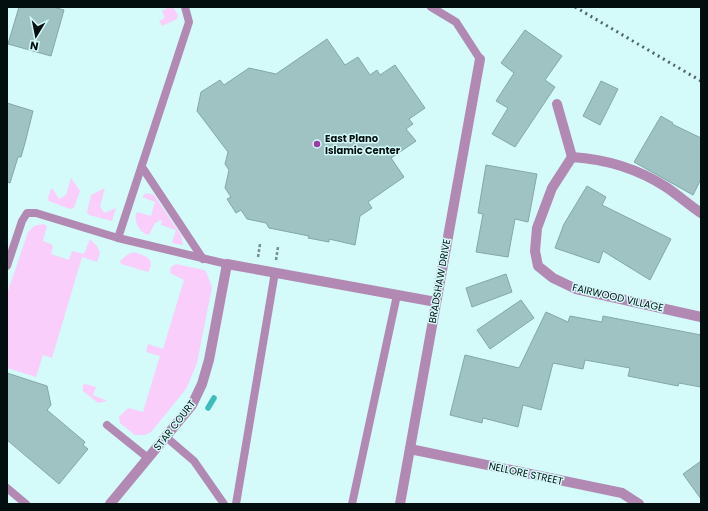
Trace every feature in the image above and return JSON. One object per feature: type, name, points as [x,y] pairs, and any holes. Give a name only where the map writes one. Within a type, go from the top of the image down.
[{"type":"street","name":"BRADSHAW DRIVE","points":[[400,504],[480,59]]},
{"type":"street","points":[[557,104],[572,157],[598,159],[626,168],[665,186],[701,213]]},
{"type":"street","name":"FAIRWOOD VILLAGE","points":[[572,157],[552,188],[536,228],[535,251],[538,266],[553,278],[576,289],[701,317]]},
{"type":"street","points":[[227,264],[275,268],[397,295],[436,302]]},
{"type":"street","name":"STAR COURT","points":[[110,504],[192,405],[202,384],[209,360],[227,264]]},
{"type":"street","name":"NELLORE STREET","points":[[410,448],[622,493],[639,504]]},
{"type":"lane","points":[[118,238],[189,22],[185,7]]},
{"type":"lane","points":[[431,7],[456,22],[480,59]]},
{"type":"lane","points":[[142,167],[203,259]]},
{"type":"lane","points":[[7,266],[22,221],[27,213],[36,213],[56,218],[118,238],[227,264]]},
{"type":"lane","points":[[236,504],[275,268]]},
{"type":"lane","points":[[352,504],[397,295]]},
{"type":"lane","points":[[108,425],[148,458]]},
{"type":"lane","points":[[166,437],[194,461],[224,504]]},
{"type":"lane","points":[[7,488],[26,504]]},
{"type":"path","points":[[257,260],[260,244]]},
{"type":"path","points":[[275,268],[278,247]]},
{"type":"shaded area","points":[[169,7],[173,7],[178,15],[177,19],[162,26],[159,21],[165,18],[162,11]]},
{"type":"shaded area","points":[[71,178],[80,191],[74,208],[70,209],[49,201],[48,198],[51,189],[53,189],[59,199],[66,195]]},
{"type":"shaded area","points":[[105,188],[100,206],[104,213],[116,208],[112,221],[89,215],[87,212],[91,195]]},
{"type":"shaded area","points":[[146,193],[154,195],[181,235],[183,245],[172,243],[176,230],[161,225],[162,221],[159,220],[155,223],[149,235],[140,230],[136,221],[137,212],[151,216],[155,202],[142,197]]},
{"type":"shaded area","points":[[43,224],[47,226],[43,241],[53,245],[51,254],[69,260],[72,251],[84,254],[90,239],[97,246],[100,253],[97,262],[82,257],[52,358],[43,355],[36,377],[7,368],[7,294],[28,232],[34,226]]},
{"type":"shaded area","points":[[134,252],[146,257],[150,261],[151,264],[148,272],[121,264],[120,261],[127,255]]},
{"type":"shaded area","points":[[176,264],[204,270],[212,287],[197,363],[186,389],[151,432],[145,435],[135,435],[120,423],[119,417],[128,408],[143,412],[160,356],[146,352],[148,344],[163,349],[184,280],[170,273],[171,267]]},
{"type":"shaded area","points":[[85,384],[96,387],[93,395],[107,401],[98,403],[83,391],[83,385]]},
{"type":"building","points":[[19,7],[53,7],[64,10],[51,56],[8,44]]},
{"type":"building","points":[[525,30],[562,56],[545,80],[555,87],[515,147],[492,134],[508,108],[496,101],[514,73],[501,63]]},
{"type":"building","name":"East Plano Islamic Center","points":[[327,39],[345,65],[358,57],[370,75],[377,70],[380,75],[395,65],[425,108],[409,119],[413,124],[406,129],[416,141],[391,158],[404,177],[368,202],[372,208],[360,216],[355,245],[329,239],[329,242],[308,238],[309,236],[269,228],[266,223],[247,219],[241,210],[236,213],[227,199],[231,197],[225,188],[229,170],[225,164],[228,152],[197,111],[201,92],[220,80],[224,85],[249,68],[276,74]]},
{"type":"building","points":[[601,81],[618,89],[600,125],[583,116]]},
{"type":"building","points":[[7,103],[33,111],[21,157],[18,157],[10,183],[7,182]]},
{"type":"building","points":[[661,116],[673,123],[672,124],[701,138],[701,179],[693,195],[634,162]]},
{"type":"building","points":[[486,165],[537,174],[528,222],[515,219],[508,257],[476,252],[483,214],[478,213]]},
{"type":"building","points":[[587,186],[606,197],[602,205],[671,239],[650,280],[603,251],[599,263],[555,248],[564,224]]},
{"type":"building","points":[[506,274],[512,292],[472,307],[466,288]]},
{"type":"building","points":[[521,300],[534,318],[490,349],[477,330]]},
{"type":"building","points":[[546,312],[568,322],[570,316],[602,322],[603,316],[701,335],[701,387],[679,383],[678,386],[628,376],[630,368],[585,360],[583,369],[553,363],[541,410],[523,405],[518,427],[483,418],[482,423],[450,415],[465,355],[519,368]]},
{"type":"building","points":[[7,373],[47,386],[51,405],[47,410],[85,442],[83,445],[88,449],[59,484],[7,440]]},
{"type":"building","points":[[701,461],[701,499],[683,474]]},
{"type":"waterway","points":[[208,408],[214,398]]},
{"type":"railway","points":[[575,7],[701,81]]},
{"type":"place","name":"East Plano Islamic Center","points":[[317,144]]}]
